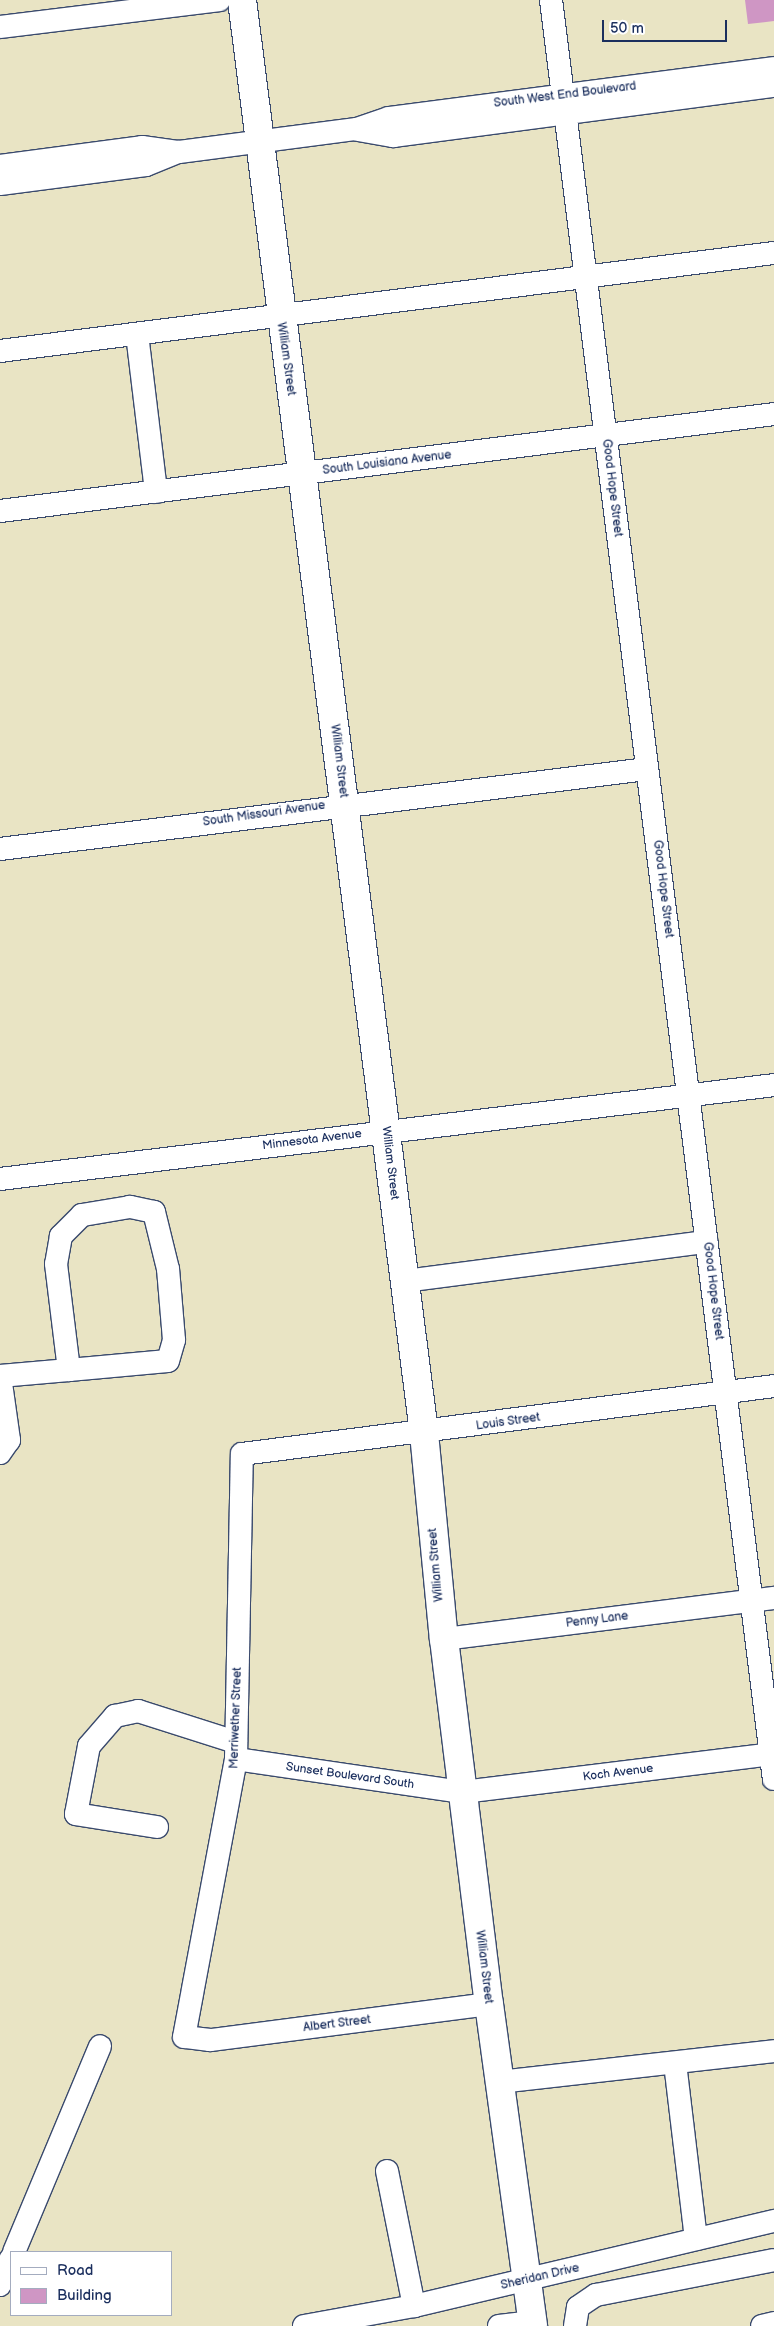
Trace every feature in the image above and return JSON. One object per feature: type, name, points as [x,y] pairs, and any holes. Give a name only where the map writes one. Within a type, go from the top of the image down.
[{"type":"main road","name":"William Street","points":[[242,0],[280,316],[302,473],[424,1433],[444,1639],[489,2004],[533,2324]]},
{"type":"street","points":[[0,28],[219,0]]},
{"type":"street","name":"Good Hope Street","points":[[550,0],[690,1095],[706,1242],[774,1779]]},
{"type":"street","name":"South West End Boulevard","points":[[564,106],[774,68]]},
{"type":"street","name":"South West End Boulevard","points":[[0,184],[146,165],[178,152],[357,129],[389,118],[564,106],[774,86]]},
{"type":"street","name":"South West End Boulevard","points":[[0,166],[142,147],[178,152]]},
{"type":"street","points":[[0,351],[774,253]]},
{"type":"street","points":[[138,334],[156,492]]},
{"type":"street","name":"South Louisiana Avenue","points":[[0,511],[302,473],[605,438],[774,414]]},
{"type":"street","name":"South Missouri Avenue","points":[[0,849],[344,804],[647,770]]},
{"type":"street","name":"Minnesota Avenue","points":[[0,1179],[774,1084]]},
{"type":"street","points":[[0,1453],[8,1440],[2,1408],[0,1376],[69,1370],[168,1361],[174,1340],[170,1296],[154,1212],[130,1207],[82,1215],[61,1236],[56,1264],[69,1370]]},
{"type":"street","points":[[405,1281],[706,1242]]},
{"type":"street","name":"Louis Street","points":[[242,1454],[424,1433],[774,1386]]},
{"type":"street","name":"Merriwether Street","points":[[184,2037],[236,1751],[242,1454]]},
{"type":"street","name":"Penny Lane","points":[[444,1639],[774,1598]]},
{"type":"street","name":"Sunset Boulevard South","points":[[157,1827],[76,1814],[89,1746],[115,1716],[138,1711],[236,1751],[463,1792]]},
{"type":"street","name":"Koch Avenue","points":[[463,1792],[772,1754]]},
{"type":"street","name":"Albert Street","points":[[184,2037],[210,2040],[489,2004]]},
{"type":"street","points":[[14,2251],[100,2046]]},
{"type":"street","points":[[499,2082],[774,2051]]},
{"type":"street","points":[[675,2063],[696,2240]]},
{"type":"street","points":[[387,2171],[414,2306]]},
{"type":"street","name":"Sheridan Drive","points":[[304,2326],[414,2306],[774,2221]]},
{"type":"street","points":[[0,2285],[10,2260]]},
{"type":"street","points":[[575,2326],[578,2307],[596,2295],[774,2260]]},
{"type":"street","points":[[499,2326],[533,2324]]},
{"type":"street","points":[[762,2326],[774,2324]]},
{"type":"building","points":[[745,0],[774,0],[774,21],[748,24]]}]
